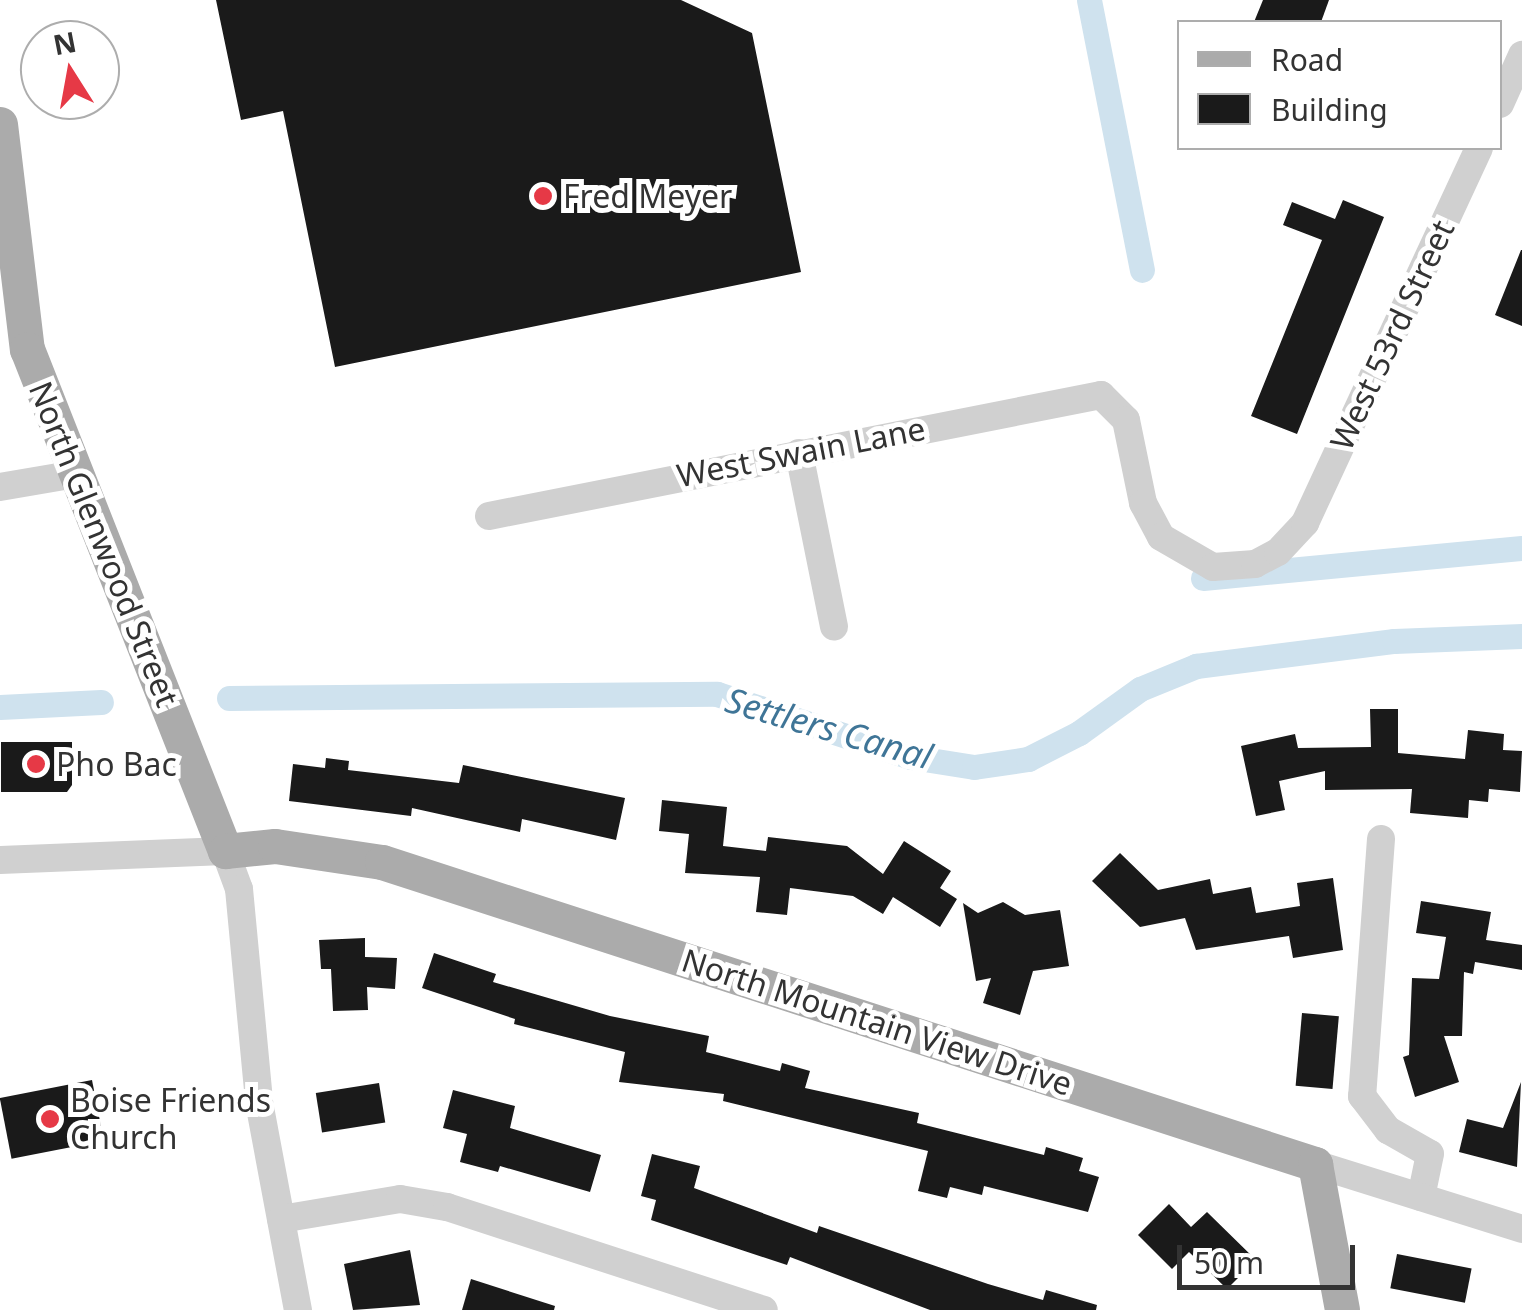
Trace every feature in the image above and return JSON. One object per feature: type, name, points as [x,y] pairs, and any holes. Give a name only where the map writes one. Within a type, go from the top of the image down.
[{"type":"main road","name":"North Glenwood Street","points":[[0,124],[18,312],[76,474],[226,851]]},
{"type":"main road","name":"North Mountain View Drive","points":[[226,851],[275,846],[382,862],[1314,1164]]},
{"type":"main road","points":[[1314,1164],[1342,1310]]},
{"type":"street","points":[[1502,100],[1522,55]]},
{"type":"street","name":"West 53rd Street","points":[[1113,400],[1126,420],[1149,519],[1175,551],[1213,567],[1255,564],[1278,552],[1305,522],[1478,150]]},
{"type":"street","name":"West Swain Lane","points":[[488,516],[1086,394],[1113,400]]},
{"type":"street","points":[[799,453],[834,626]]},
{"type":"street","points":[[0,487],[76,474]]},
{"type":"street","points":[[1381,838],[1362,1096],[1388,1130],[1430,1154],[1421,1197]]},
{"type":"street","points":[[0,860],[226,851]]},
{"type":"street","name":"North Glenwood Street","points":[[226,851],[239,889],[258,1102],[298,1310]]},
{"type":"street","name":"North Mountain View Drive","points":[[1314,1164],[1522,1229]]},
{"type":"street","points":[[280,1219],[400,1200],[446,1207],[764,1310]]},
{"type":"building","name":"Fred Meyer","points":[[216,0],[681,0],[752,33],[801,272],[335,367],[283,111],[241,120]]},
{"type":"building","points":[[1263,0],[1329,0],[1322,20],[1255,20]]},
{"type":"building","points":[[1343,200],[1384,217],[1297,434],[1251,416],[1322,240],[1283,225],[1292,202],[1335,219]]},
{"type":"building","points":[[1522,250],[1522,326],[1495,315]]},
{"type":"building","points":[[1370,709],[1398,709],[1398,753],[1465,759],[1468,730],[1504,734],[1503,750],[1522,751],[1520,792],[1489,789],[1488,802],[1469,800],[1468,818],[1410,813],[1412,789],[1325,790],[1325,771],[1279,781],[1285,810],[1256,816],[1241,746],[1295,734],[1298,748],[1371,747]]},
{"type":"building","name":"Pho Bac","points":[[1,742],[72,742],[72,785],[67,792],[1,792]]},
{"type":"building","points":[[326,758],[349,761],[348,770],[459,783],[463,765],[625,798],[616,840],[522,819],[520,832],[412,808],[411,816],[289,801],[293,764],[325,768]]},
{"type":"building","points":[[662,800],[727,807],[723,846],[766,851],[768,837],[847,846],[883,874],[904,841],[951,871],[940,888],[957,899],[940,927],[893,897],[883,914],[853,896],[790,888],[787,915],[756,912],[760,877],[685,873],[689,834],[659,831]]},
{"type":"building","points":[[1120,853],[1158,890],[1210,879],[1213,894],[1251,887],[1256,913],[1300,906],[1297,883],[1333,878],[1343,950],[1293,958],[1289,936],[1196,950],[1185,918],[1140,927],[1092,881]]},
{"type":"building","points":[[1421,901],[1491,912],[1486,940],[1522,945],[1522,970],[1475,962],[1473,974],[1464,972],[1462,1036],[1444,1036],[1459,1082],[1415,1097],[1403,1057],[1409,1055],[1412,978],[1439,979],[1446,937],[1416,933]]},
{"type":"building","points":[[1003,902],[1025,915],[1060,910],[1069,966],[1033,971],[1020,1015],[983,1003],[991,978],[976,981],[963,903],[978,913]]},
{"type":"building","points":[[365,938],[365,957],[397,958],[395,989],[367,987],[368,1010],[333,1011],[331,969],[321,969],[319,940]]},
{"type":"building","points":[[434,953],[496,974],[493,982],[610,1016],[709,1036],[706,1052],[780,1071],[782,1063],[810,1071],[805,1088],[919,1113],[917,1123],[1044,1155],[1046,1147],[1083,1158],[1079,1171],[1099,1177],[1088,1212],[984,1186],[982,1195],[950,1187],[947,1198],[918,1191],[928,1151],[723,1101],[724,1094],[619,1082],[625,1052],[514,1024],[515,1019],[422,988]]},
{"type":"building","points":[[1302,1013],[1339,1016],[1332,1089],[1296,1086]]},
{"type":"building","name":"Boise Friends Church","points":[[92,1080],[104,1141],[12,1159],[0,1098]]},
{"type":"building","points":[[1521,1082],[1517,1167],[1459,1152],[1467,1119],[1503,1128]]},
{"type":"building","points":[[379,1083],[385,1123],[322,1133],[316,1093]]},
{"type":"building","points":[[453,1090],[515,1106],[510,1128],[601,1155],[590,1192],[500,1166],[498,1172],[460,1162],[467,1134],[443,1128]]},
{"type":"building","points":[[652,1154],[700,1166],[694,1188],[817,1233],[819,1226],[988,1284],[1043,1300],[1046,1290],[1097,1305],[1096,1310],[930,1310],[790,1257],[787,1265],[651,1220],[656,1200],[641,1196]]},
{"type":"building","points":[[1169,1204],[1191,1227],[1207,1212],[1256,1260],[1227,1289],[1189,1252],[1172,1269],[1138,1235]]},
{"type":"building","points":[[410,1250],[420,1305],[353,1310],[344,1264]]},
{"type":"building","points":[[1397,1254],[1472,1269],[1465,1303],[1390,1288]]},
{"type":"building","points":[[471,1279],[555,1306],[554,1310],[462,1310]]},
{"type":"waterway","points":[[1089,0],[1142,270]]},
{"type":"waterway","points":[[1203,578],[1522,548]]},
{"type":"waterway","name":"Settlers Canal","points":[[229,698],[717,694],[911,757],[974,767],[1028,759],[1079,733],[1140,689],[1196,666],[1394,641],[1522,636]]},
{"type":"waterway","name":"Settlers Canal","points":[[0,707],[101,702]]},
{"type":"place","name":"Fred Meyer","points":[[543,196]]},
{"type":"place","name":"Pho Bac","points":[[36,764]]},
{"type":"place","name":"Boise Friends Church","points":[[50,1119]]}]
